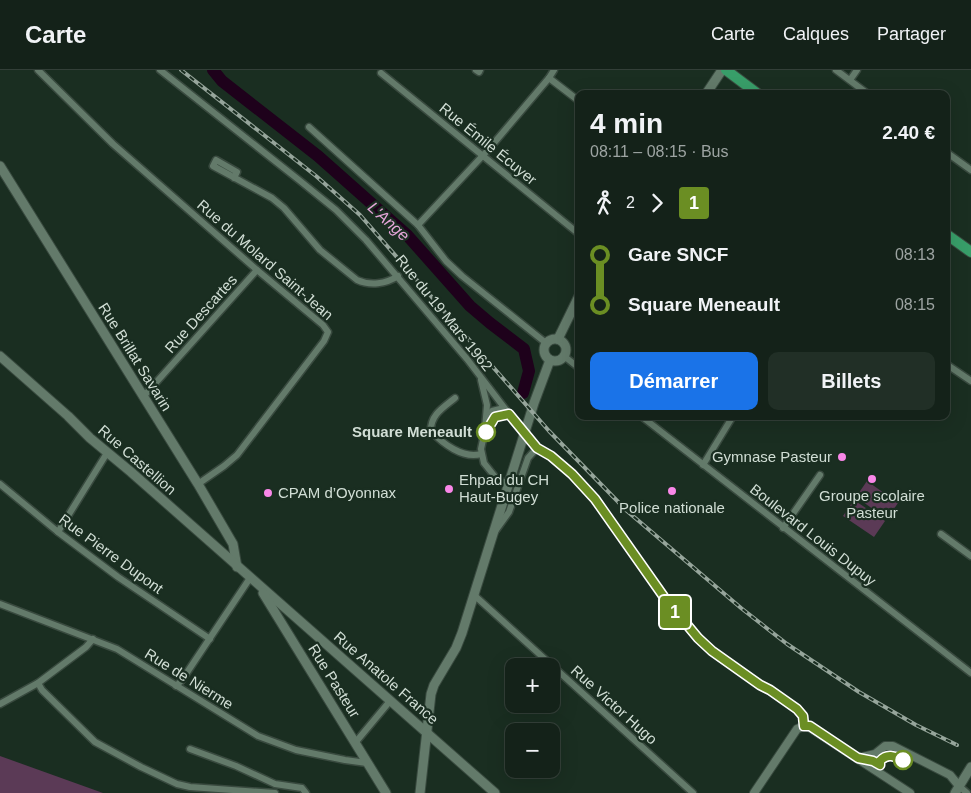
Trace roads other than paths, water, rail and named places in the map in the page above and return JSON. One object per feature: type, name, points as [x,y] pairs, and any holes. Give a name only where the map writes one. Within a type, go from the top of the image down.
[{"type":"main road","points":[[709,90],[724,70],[752,90]]},
{"type":"main road","name":"Rue Brillat Savarin","points":[[0,166],[198,484],[233,544],[237,567]]},
{"type":"main road","points":[[950,237],[971,252]]},
{"type":"main road","points":[[558,339],[575,304]]},
{"type":"main road","points":[[552,339],[558,339],[565,346],[564,356],[556,361],[550,360],[544,354],[544,346],[552,339]]},
{"type":"main road","name":"Rue Castellion","points":[[0,356],[90,438],[258,584]]},
{"type":"main road","points":[[420,793],[434,685],[456,648],[462,633],[534,403],[550,360]]},
{"type":"main road","name":"Rue Anatole France","points":[[258,584],[495,793]]},
{"type":"main road","name":"Rue Pasteur","points":[[258,584],[386,793]]},
{"type":"main road","points":[[957,789],[971,767]]},
{"type":"street","name":"Rue du Molard Saint-Jean","points":[[38,70],[117,147],[256,270],[326,328],[328,332],[327,337],[237,455],[198,484]]},
{"type":"street","name":"Rue du 19 Mars 1962","points":[[160,70],[336,210],[366,240],[480,375],[506,411],[537,448],[551,456],[589,492],[664,597],[698,638],[712,651],[797,709],[803,716],[804,726]]},
{"type":"street","points":[[476,70],[479,72],[480,70]]},
{"type":"street","points":[[418,225],[482,156],[554,70]]},
{"type":"street","points":[[836,70],[863,90]]},
{"type":"street","points":[[850,80],[857,70]]},
{"type":"street","name":"Rue Émile Écuyer","points":[[381,73],[575,231]]},
{"type":"street","points":[[549,78],[575,97]]},
{"type":"street","points":[[309,127],[418,225],[446,261],[462,276],[546,343]]},
{"type":"street","points":[[950,155],[971,170]]},
{"type":"street","points":[[234,178],[272,198],[284,208],[320,250],[357,280],[374,284],[398,276]]},
{"type":"street","name":"Rue Descartes","points":[[143,397],[256,270]]},
{"type":"street","points":[[564,356],[575,365]]},
{"type":"street","points":[[950,367],[971,381]]},
{"type":"street","points":[[480,375],[487,405],[481,454],[484,463],[496,478],[509,485]]},
{"type":"street","points":[[455,398],[434,416],[431,432],[443,442],[462,453],[473,456],[481,454]]},
{"type":"street","points":[[486,422],[492,411],[506,411]]},
{"type":"street","points":[[484,435],[495,417],[506,411]]},
{"type":"street","name":"Boulevard Louis Dupuy","points":[[646,420],[971,673]]},
{"type":"street","points":[[703,465],[731,420]]},
{"type":"street","points":[[495,530],[509,512],[528,458],[532,451],[537,448]]},
{"type":"street","points":[[58,532],[107,453]]},
{"type":"street","points":[[784,528],[820,475]]},
{"type":"street","name":"Rue Pierre Dupont","points":[[0,484],[58,532],[118,577],[210,639]]},
{"type":"street","points":[[940,534],[971,556]]},
{"type":"street","points":[[176,686],[182,680],[250,578]]},
{"type":"street","name":"Rue Victor Hugo","points":[[474,595],[692,793]]},
{"type":"street","name":"Rue de Nierme","points":[[0,604],[117,649],[258,736],[296,750],[354,762],[368,762]]},
{"type":"street","points":[[0,704],[38,683],[86,647],[93,639]]},
{"type":"street","points":[[38,683],[42,690],[95,742],[177,784],[190,787],[275,793]]},
{"type":"street","points":[[355,743],[390,701]]},
{"type":"street","points":[[755,793],[797,729],[804,726],[810,726],[910,793]]},
{"type":"street","points":[[858,758],[875,754],[885,746],[893,746],[950,776],[957,789],[967,793]]},
{"type":"street","points":[[190,749],[275,784],[302,788],[306,793]]},
{"type":"waterway","name":"L'Ange","points":[[213,70],[222,81],[318,156],[407,235],[470,306],[524,349],[529,371],[523,393]]},
{"type":"railway","points":[[181,70],[316,176],[360,215],[549,431],[627,511],[741,608],[787,644],[859,692],[916,725],[957,745]]},
{"type":"place","name":"Square Meneault","points":[[486,432]]},
{"type":"place","name":"Gymnase Pasteur","points":[[842,457]]},
{"type":"place","name":"Groupe scolaire Pasteur","points":[[872,479]]},
{"type":"place","name":"Ehpad du CH Haut-Bugey","points":[[449,489]]},
{"type":"place","name":"Police nationale","points":[[672,491]]},
{"type":"place","name":"CPAM d’Oyonnax","points":[[268,493]]}]
